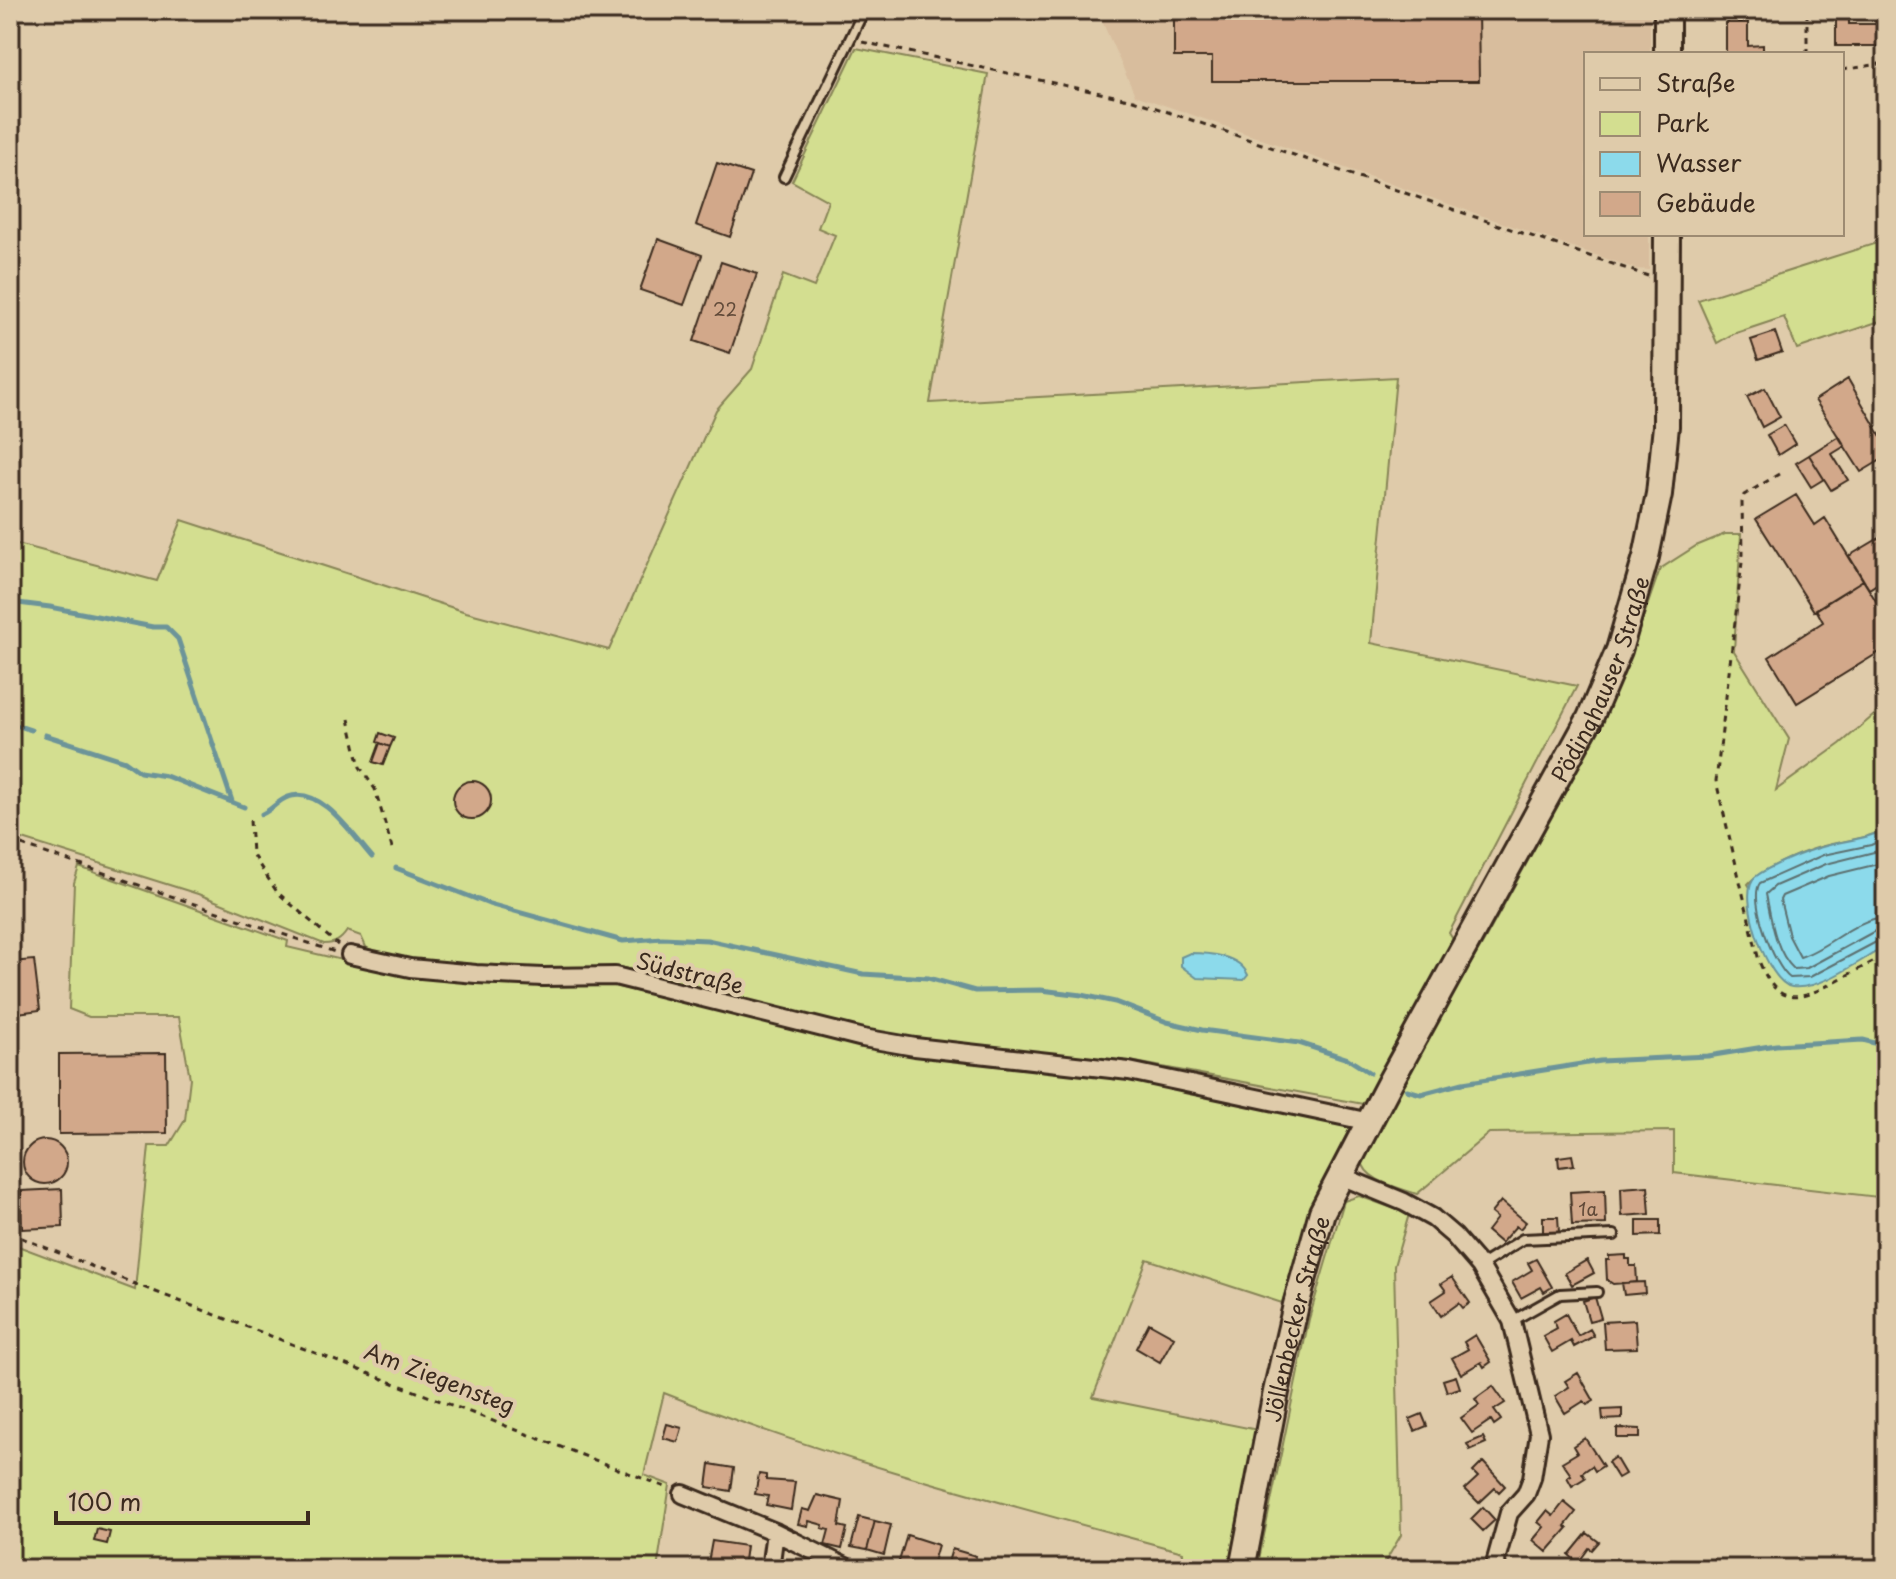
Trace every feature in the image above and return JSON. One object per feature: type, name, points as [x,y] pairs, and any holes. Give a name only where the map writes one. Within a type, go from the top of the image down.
[{"type":"main road","points":[[1667,10],[1667,52]]},
{"type":"main road","name":"Pödinghauser Straße","points":[[1390,1082],[1590,718],[1619,650],[1646,557],[1659,494],[1666,426],[1667,236]]},
{"type":"main road","name":"Jöllenbecker Straße","points":[[1242,1569],[1276,1392],[1322,1212],[1390,1082]]},
{"type":"street","name":"Südstraße","points":[[350,955],[410,968],[476,974],[615,976],[863,1038],[915,1047],[1129,1071],[1370,1122]]},
{"type":"street","points":[[1341,1176],[1404,1202],[1433,1218],[1454,1236],[1480,1266],[1512,1321],[1539,1434],[1532,1478],[1526,1494],[1509,1513],[1496,1560],[1497,1569]]},
{"type":"street","points":[[683,1494],[775,1532],[850,1569]]},
{"type":"street","points":[[770,1569],[775,1532]]},
{"type":"lane","points":[[784,177],[864,10]]},
{"type":"lane","points":[[1480,1266],[1523,1239],[1614,1235]]},
{"type":"lane","points":[[1512,1321],[1560,1294],[1597,1292]]},
{"type":"path","points":[[1807,10],[1807,52]]},
{"type":"path","points":[[851,40],[1133,100],[1667,282]]},
{"type":"path","points":[[1844,70],[1886,63]]},
{"type":"path","points":[[1779,474],[1744,495],[1742,502],[1743,554],[1717,789],[1759,961],[1772,987],[1782,994],[1807,997],[1886,955]]},
{"type":"path","points":[[349,719],[360,767],[375,789],[392,848]]},
{"type":"path","points":[[250,820],[252,854],[277,892],[350,955]]},
{"type":"path","points":[[10,841],[350,955]]},
{"type":"path","name":"Am Ziegensteg","points":[[10,1233],[683,1494]]},
{"type":"shaded area","points":[[1097,10],[1650,10],[1650,52],[1584,52],[1584,236],[1649,236],[1649,270],[1636,269],[1135,95]]},
{"type":"green space","points":[[856,48],[988,74],[930,403],[1396,377],[1371,643],[1577,686],[1449,933],[1454,941],[1371,1100],[1363,1104],[1130,1061],[914,1042],[618,971],[477,967],[414,960],[375,953],[366,947],[361,936],[347,931],[337,941],[324,944],[198,894],[10,835],[10,542],[157,581],[182,520],[466,612],[609,650],[716,410],[752,369],[783,275],[814,287],[835,235],[818,228],[828,201],[792,181]]},
{"type":"green space","points":[[1886,240],[1886,319],[1797,349],[1784,317],[1733,334],[1717,343],[1698,300]]},
{"type":"green space","points":[[1725,534],[1741,534],[1734,651],[1789,739],[1776,790],[1840,744],[1886,705],[1886,829],[1802,853],[1771,867],[1748,884],[1812,985],[1886,946],[1886,1198],[1674,1173],[1674,1131],[1489,1133],[1417,1194],[1375,1178],[1361,1159],[1399,1083],[1483,943],[1601,727],[1628,662],[1660,569],[1696,546]]},
{"type":"green space","points":[[79,867],[288,941],[287,947],[397,973],[469,983],[610,985],[862,1045],[944,1059],[1130,1074],[1344,1120],[1350,1128],[1312,1203],[1282,1303],[1147,1259],[1093,1397],[1258,1430],[1233,1569],[1182,1569],[1183,1552],[856,1460],[664,1393],[644,1475],[670,1485],[657,1569],[10,1569],[10,1243],[135,1290],[149,1146],[169,1146],[185,1120],[190,1078],[179,1017],[89,1017],[69,1009],[74,883]]},
{"type":"green space","points":[[1359,1196],[1409,1214],[1394,1266],[1401,1535],[1381,1569],[1257,1569],[1309,1319],[1344,1201]]},
{"type":"water","points":[[1886,829],[1886,946],[1815,984],[1792,987],[1782,982],[1764,955],[1752,918],[1750,886],[1755,877],[1806,852]]},
{"type":"water","points":[[1190,953],[1231,959],[1248,975],[1244,980],[1197,978],[1181,966],[1181,957]]},
{"type":"building","points":[[1174,10],[1478,10],[1479,81],[1212,81],[1212,57],[1174,57]]},
{"type":"building","points":[[1728,10],[1747,10],[1748,23],[1728,23]]},
{"type":"building","points":[[1836,11],[1849,11],[1849,24],[1886,24],[1886,46],[1836,46]]},
{"type":"building","points":[[1726,23],[1748,23],[1748,46],[1763,45],[1763,52],[1726,52]]},
{"type":"building","points":[[717,163],[751,174],[730,237],[696,225]]},
{"type":"building","points":[[658,239],[702,255],[684,305],[640,290]]},
{"type":"building","points":[[721,262],[757,274],[730,353],[694,341]]},
{"type":"building","points":[[1775,332],[1782,352],[1758,360],[1751,340]]},
{"type":"building","points":[[1848,379],[1886,445],[1886,457],[1861,472],[1815,400]]},
{"type":"building","points":[[1765,388],[1780,417],[1762,427],[1747,397]]},
{"type":"building","points":[[1784,425],[1795,444],[1778,455],[1767,435]]},
{"type":"building","points":[[1839,436],[1845,446],[1832,454],[1848,480],[1831,490],[1809,455]]},
{"type":"building","points":[[1809,455],[1824,479],[1811,487],[1796,463]]},
{"type":"building","points":[[1796,495],[1815,525],[1825,518],[1863,580],[1814,611],[1756,519]]},
{"type":"building","points":[[1886,534],[1886,578],[1869,589],[1849,556]]},
{"type":"building","points":[[1863,580],[1886,617],[1886,648],[1797,703],[1769,657],[1823,622],[1816,609]]},
{"type":"building","points":[[380,733],[394,738],[390,747],[377,742]]},
{"type":"building","points":[[380,743],[390,747],[383,765],[373,762]]},
{"type":"building","points":[[472,781],[486,786],[491,800],[486,814],[472,819],[458,814],[453,800],[458,786]]},
{"type":"building","points":[[34,960],[40,1010],[10,1014],[10,962]]},
{"type":"building","points":[[166,1053],[167,1133],[59,1134],[59,1054]]},
{"type":"building","points":[[45,1140],[60,1147],[67,1162],[60,1177],[45,1184],[30,1177],[23,1162],[30,1147]]},
{"type":"building","points":[[1572,1155],[1574,1165],[1559,1167],[1558,1157]]},
{"type":"building","points":[[1648,1186],[1650,1214],[1622,1216],[1621,1188]]},
{"type":"building","points":[[62,1189],[63,1227],[22,1229],[21,1191]]},
{"type":"building","points":[[1605,1190],[1606,1224],[1572,1225],[1570,1192]]},
{"type":"building","points":[[1501,1201],[1526,1222],[1520,1229],[1516,1226],[1501,1243],[1487,1231],[1497,1218],[1491,1213]]},
{"type":"building","points":[[1543,1217],[1558,1217],[1559,1232],[1543,1232]]},
{"type":"building","points":[[1637,1220],[1660,1220],[1660,1235],[1637,1236]]},
{"type":"building","points":[[1626,1255],[1630,1266],[1636,1266],[1637,1282],[1613,1284],[1607,1280],[1606,1260],[1609,1256]]},
{"type":"building","points":[[1536,1259],[1552,1287],[1544,1292],[1541,1287],[1521,1298],[1512,1282],[1532,1270],[1528,1263]]},
{"type":"building","points":[[1587,1260],[1594,1273],[1572,1285],[1565,1273]]},
{"type":"building","points":[[1452,1277],[1470,1303],[1463,1308],[1459,1303],[1441,1316],[1431,1301],[1446,1291],[1441,1284]]},
{"type":"building","points":[[1644,1282],[1645,1293],[1624,1295],[1622,1283]]},
{"type":"building","points":[[1595,1297],[1601,1318],[1589,1321],[1583,1301]]},
{"type":"building","points":[[1566,1314],[1578,1336],[1590,1329],[1594,1336],[1574,1347],[1571,1341],[1552,1352],[1543,1336],[1557,1328],[1554,1321]]},
{"type":"building","points":[[1635,1320],[1637,1348],[1605,1349],[1603,1322]]},
{"type":"building","points":[[1149,1323],[1174,1337],[1160,1362],[1136,1348]]},
{"type":"building","points":[[1475,1335],[1491,1362],[1484,1367],[1481,1362],[1461,1374],[1452,1358],[1468,1349],[1464,1342]]},
{"type":"building","points":[[1578,1373],[1594,1401],[1587,1405],[1584,1401],[1565,1413],[1555,1396],[1569,1387],[1565,1381]]},
{"type":"building","points":[[1456,1376],[1460,1388],[1447,1392],[1443,1380]]},
{"type":"building","points":[[1493,1386],[1505,1403],[1494,1410],[1501,1420],[1494,1425],[1491,1420],[1472,1433],[1461,1418],[1479,1405],[1475,1399]]},
{"type":"building","points":[[1622,1409],[1622,1419],[1603,1420],[1602,1410]]},
{"type":"building","points":[[1422,1414],[1427,1426],[1415,1431],[1410,1419]]},
{"type":"building","points":[[667,1424],[682,1428],[678,1442],[663,1438]]},
{"type":"building","points":[[1617,1428],[1640,1429],[1640,1438],[1617,1438]]},
{"type":"building","points":[[1483,1437],[1486,1443],[1470,1450],[1467,1444]]},
{"type":"building","points":[[1585,1438],[1603,1466],[1595,1471],[1592,1466],[1582,1473],[1585,1478],[1572,1486],[1567,1477],[1571,1475],[1562,1462],[1577,1453],[1573,1446]]},
{"type":"building","points":[[1615,1457],[1625,1474],[1618,1478],[1608,1462]]},
{"type":"building","points":[[1483,1462],[1505,1486],[1499,1492],[1495,1488],[1479,1503],[1465,1489],[1478,1477],[1473,1472]]},
{"type":"building","points":[[710,1464],[734,1468],[731,1491],[707,1487]]},
{"type":"building","points":[[759,1474],[766,1475],[766,1480],[795,1482],[791,1510],[766,1505],[768,1496],[755,1494]]},
{"type":"building","points":[[817,1495],[843,1501],[839,1526],[847,1528],[842,1549],[825,1545],[829,1530],[822,1528],[823,1525],[809,1521],[808,1526],[798,1524],[802,1509],[810,1511]]},
{"type":"building","points":[[1564,1502],[1576,1512],[1565,1526],[1568,1528],[1547,1552],[1533,1540],[1544,1527],[1538,1522],[1547,1511],[1553,1516]]},
{"type":"building","points":[[1483,1507],[1495,1520],[1483,1531],[1471,1519]]},
{"type":"building","points":[[859,1517],[875,1521],[867,1550],[851,1547]]},
{"type":"building","points":[[875,1521],[891,1525],[884,1555],[867,1550]]},
{"type":"building","points":[[97,1529],[110,1532],[107,1544],[94,1541]]},
{"type":"building","points":[[1587,1533],[1599,1542],[1592,1550],[1589,1548],[1578,1563],[1569,1555]]},
{"type":"building","points":[[907,1535],[938,1545],[931,1569],[897,1568]]},
{"type":"building","points":[[712,1541],[746,1546],[743,1568],[708,1563]]},
{"type":"building","points":[[952,1549],[976,1556],[973,1569],[946,1569]]},
{"type":"waterway","points":[[10,602],[166,627],[178,639],[232,801]]},
{"type":"waterway","points":[[10,723],[31,730]]},
{"type":"waterway","points":[[45,735],[125,761],[140,772],[166,776],[244,807]]},
{"type":"waterway","points":[[262,814],[288,797],[300,795],[312,798],[335,815],[372,857]]},
{"type":"waterway","points":[[396,868],[489,904],[623,941],[662,938],[707,940],[863,974],[928,978],[975,991],[1041,990],[1082,995],[1115,1002],[1167,1022],[1202,1030],[1299,1043],[1348,1059],[1370,1073]]},
{"type":"waterway","points":[[1407,1090],[1421,1094],[1463,1083],[1600,1061],[1708,1056],[1776,1045],[1863,1040],[1886,1046]]}]
